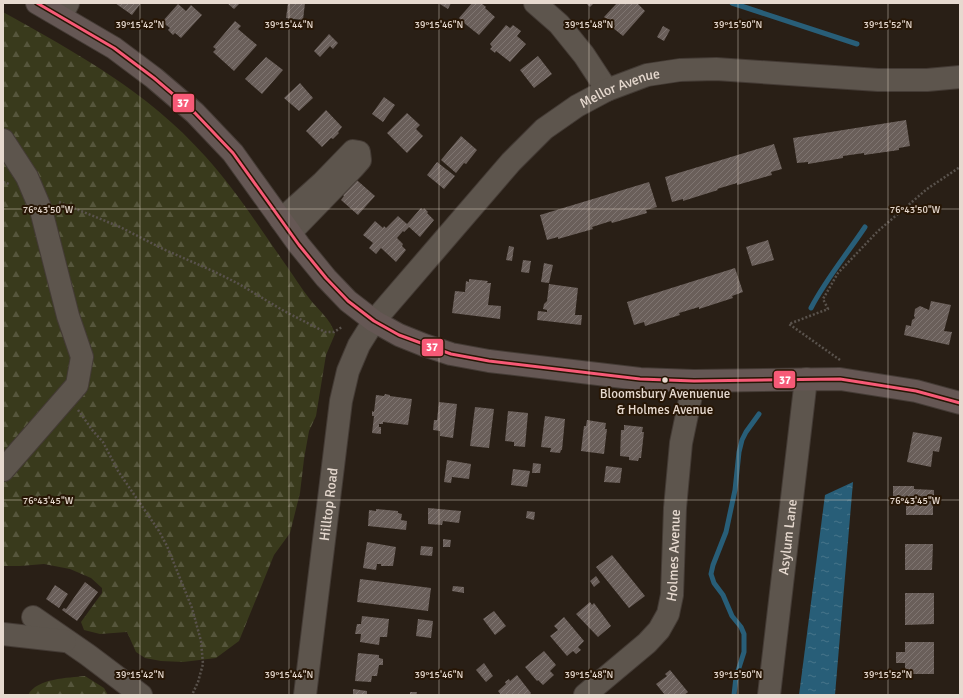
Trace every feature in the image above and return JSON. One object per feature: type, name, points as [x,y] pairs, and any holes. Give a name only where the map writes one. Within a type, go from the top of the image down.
[{"type":"main road","points":[[37,3],[64,9],[154,78],[195,113],[233,153],[326,278],[348,302],[399,335],[424,345],[459,355],[527,366],[640,379],[694,381],[840,379],[916,391],[960,404]]},
{"type":"street","points":[[535,3],[559,24],[584,55],[607,90]]},
{"type":"street","name":"Mellor Avenue","points":[[374,320],[511,162],[544,129],[577,106],[607,90],[647,75],[680,70],[716,69],[878,80],[927,80],[960,76]]},
{"type":"street","points":[[3,140],[27,177],[41,210],[68,316],[82,357],[77,385],[3,470]]},
{"type":"street","name":"Hilltop Road","points":[[305,695],[341,400],[348,371],[356,352],[374,320]]},
{"type":"street","name":"Asylum Lane","points":[[769,695],[806,379]]},
{"type":"street","name":"Holmes Avenue","points":[[586,695],[647,643],[659,630],[668,614],[672,595],[674,508],[681,443],[694,381]]},
{"type":"street","points":[[33,616],[141,695]]},
{"type":"street","points":[[3,634],[68,642]]},
{"type":"path","points":[[841,361],[789,324],[828,309],[823,299],[838,273],[883,227],[927,189],[960,167]]},
{"type":"path","points":[[3,182],[33,192],[120,227],[163,249],[214,271],[284,311],[325,332],[334,332],[342,327]]},
{"type":"path","points":[[68,395],[93,431],[103,442],[118,471],[167,546],[192,608],[201,641],[203,664],[198,682],[192,695]]},
{"type":"green space","points":[[3,12],[110,75],[160,112],[183,133],[205,156],[238,196],[303,290],[331,324],[335,334],[326,355],[316,416],[309,431],[300,493],[290,533],[274,555],[239,641],[216,658],[183,662],[161,661],[145,658],[136,652],[127,632],[100,634],[84,630],[81,622],[102,593],[102,588],[91,578],[70,569],[44,564],[3,566]]},
{"type":"green space","points":[[85,676],[104,688],[108,695],[28,695],[32,689],[46,682],[62,678]]},
{"type":"water","points":[[853,482],[835,695],[799,695],[825,495]]},
{"type":"building","points":[[115,3],[141,3],[132,15]]},
{"type":"building","points":[[227,3],[240,3],[234,9]]},
{"type":"building","points":[[288,3],[305,3],[303,20],[286,18]]},
{"type":"building","points":[[438,3],[451,3],[448,9]]},
{"type":"building","points":[[472,3],[481,3],[495,17],[479,35],[464,23],[463,25],[459,18]]},
{"type":"building","points":[[586,3],[594,3],[590,7]]},
{"type":"building","points":[[617,3],[637,3],[645,11],[623,36],[613,28],[615,26],[604,17]]},
{"type":"building","points":[[178,4],[186,11],[191,5],[202,15],[181,38],[175,33],[173,35],[168,30],[170,28],[162,22]]},
{"type":"building","points":[[235,21],[241,26],[238,29],[257,45],[234,71],[213,52],[216,49],[213,47]]},
{"type":"building","points":[[506,25],[510,28],[513,25],[521,31],[517,36],[526,44],[510,62],[496,51],[495,53],[490,49],[492,47],[490,44]]},
{"type":"building","points":[[663,26],[670,30],[664,41],[657,37]]},
{"type":"building","points":[[329,34],[338,43],[333,49],[330,46],[320,57],[314,51]]},
{"type":"building","points":[[538,56],[552,74],[534,88],[520,70]]},
{"type":"building","points":[[266,57],[283,70],[262,94],[245,79]]},
{"type":"building","points":[[300,83],[313,98],[299,111],[284,98]]},
{"type":"building","points":[[384,97],[395,105],[383,122],[372,114]]},
{"type":"building","points":[[326,110],[342,127],[333,139],[331,138],[322,147],[306,131]]},
{"type":"building","points":[[407,113],[420,125],[416,129],[423,136],[407,153],[387,133]]},
{"type":"building","points":[[906,120],[910,146],[899,148],[899,150],[864,155],[864,153],[843,156],[843,158],[808,164],[808,162],[797,163],[793,138]]},
{"type":"building","points":[[461,136],[477,150],[466,164],[464,163],[456,173],[441,160]]},
{"type":"building","points":[[774,144],[782,169],[771,172],[772,175],[737,185],[737,183],[683,201],[683,199],[672,202],[665,177]]},
{"type":"building","points":[[437,162],[455,176],[444,189],[427,175]]},
{"type":"building","points":[[351,175],[375,196],[358,215],[341,200],[344,196],[338,191]]},
{"type":"building","points":[[649,182],[657,207],[646,210],[647,213],[612,223],[611,221],[592,227],[593,229],[558,239],[558,237],[547,240],[540,215]]},
{"type":"building","points":[[421,208],[423,210],[424,208],[434,220],[420,237],[409,227],[404,232],[403,231],[397,238],[406,250],[396,262],[381,248],[376,254],[369,248],[373,243],[363,235],[375,221],[383,228],[384,226],[386,228],[398,216],[407,224]]},
{"type":"building","points":[[768,240],[774,260],[752,266],[746,247]]},
{"type":"building","points":[[509,246],[514,247],[512,261],[506,260]]},
{"type":"building","points":[[523,260],[531,261],[529,273],[521,272]]},
{"type":"building","points":[[544,263],[553,265],[549,283],[541,282]]},
{"type":"building","points":[[735,268],[743,292],[732,296],[733,298],[699,309],[699,307],[679,313],[680,315],[645,326],[644,322],[634,325],[627,302]]},
{"type":"building","points":[[469,279],[488,281],[487,283],[491,283],[488,305],[501,306],[500,319],[452,313],[455,291],[465,292],[466,281],[469,282]]},
{"type":"building","points":[[549,284],[578,288],[575,315],[582,315],[581,325],[537,320],[538,311],[547,312],[547,310],[543,309],[544,304],[547,301]]},
{"type":"building","points":[[931,301],[951,305],[944,331],[952,332],[949,345],[904,335],[906,325],[911,326],[912,320],[915,318],[915,309],[920,306],[929,310]]},
{"type":"building","points":[[385,394],[412,399],[408,425],[383,422],[383,424],[379,424],[379,427],[381,427],[381,434],[372,433],[374,416],[372,416],[372,411],[374,412],[376,395],[384,396]]},
{"type":"building","points":[[439,402],[457,404],[453,438],[440,436],[440,431],[433,430],[434,420],[437,420]]},
{"type":"building","points":[[475,407],[494,409],[489,448],[470,446]]},
{"type":"building","points":[[508,411],[528,413],[525,447],[514,446],[514,442],[505,441]]},
{"type":"building","points":[[545,416],[565,419],[562,450],[560,453],[550,452],[551,448],[541,447]]},
{"type":"building","points":[[587,420],[606,423],[605,429],[607,429],[604,454],[581,451],[584,426],[586,426]]},
{"type":"building","points":[[624,425],[643,427],[642,432],[644,432],[641,458],[639,458],[638,461],[629,460],[629,457],[620,456],[621,430],[624,430]]},
{"type":"building","points":[[913,432],[942,437],[939,452],[933,451],[931,467],[907,462]]},
{"type":"building","points":[[447,460],[471,464],[469,479],[452,477],[451,483],[444,482]]},
{"type":"building","points":[[533,463],[541,464],[540,473],[532,473]]},
{"type":"building","points":[[606,466],[622,468],[620,483],[604,482]]},
{"type":"building","points":[[513,469],[530,471],[527,487],[511,485]]},
{"type":"building","points":[[893,486],[914,486],[914,489],[934,490],[933,515],[906,515],[906,501],[893,501]]},
{"type":"building","points":[[428,508],[461,511],[459,523],[443,521],[442,525],[428,524]]},
{"type":"building","points":[[376,509],[398,511],[398,513],[402,514],[401,520],[407,521],[406,530],[368,526],[369,510],[376,511]]},
{"type":"building","points":[[527,511],[535,512],[534,520],[526,518]]},
{"type":"building","points":[[443,539],[451,540],[450,547],[443,547]]},
{"type":"building","points":[[367,542],[396,547],[393,566],[381,566],[381,564],[377,564],[376,570],[363,568]]},
{"type":"building","points":[[905,544],[933,544],[932,570],[905,570]]},
{"type":"building","points":[[421,546],[433,547],[432,556],[420,555]]},
{"type":"building","points":[[612,555],[645,596],[629,608],[596,567]]},
{"type":"building","points":[[596,576],[600,582],[594,587],[590,581]]},
{"type":"building","points":[[360,579],[431,588],[428,611],[357,602]]},
{"type":"building","points":[[85,582],[98,592],[77,621],[62,610],[64,608],[66,609]]},
{"type":"building","points":[[55,585],[68,594],[59,608],[46,599]]},
{"type":"building","points":[[453,586],[464,587],[464,593],[452,591]]},
{"type":"building","points":[[905,593],[934,593],[934,624],[905,625]]},
{"type":"building","points":[[590,602],[592,605],[594,603],[611,626],[598,637],[576,614]]},
{"type":"building","points":[[494,611],[506,626],[495,635],[483,619]]},
{"type":"building","points":[[362,616],[389,619],[387,637],[380,637],[379,645],[360,642],[361,634],[355,634],[357,624],[361,624]]},
{"type":"building","points":[[564,617],[584,641],[578,647],[581,650],[576,654],[573,651],[567,656],[550,636],[558,630],[554,626]]},
{"type":"building","points":[[418,619],[433,621],[431,638],[416,636]]},
{"type":"building","points":[[905,642],[934,642],[934,674],[905,674],[905,663],[896,663],[896,652],[905,652]]},
{"type":"building","points":[[544,651],[556,665],[550,671],[554,675],[543,685],[538,680],[537,681],[525,667]]},
{"type":"building","points":[[358,653],[379,655],[379,658],[383,659],[383,665],[379,665],[377,676],[372,676],[371,682],[355,681]]},
{"type":"building","points":[[484,663],[493,676],[486,682],[476,670]]},
{"type":"building","points":[[670,670],[688,692],[684,695],[665,695],[656,684],[667,676],[665,674]]},
{"type":"building","points":[[517,675],[531,693],[529,695],[501,695],[498,691],[506,684],[505,682],[509,679],[510,681]]},
{"type":"building","points":[[353,689],[367,691],[367,695],[353,695]]},
{"type":"building","points":[[410,692],[417,692],[416,695],[410,695]]},
{"type":"waterway","points":[[732,3],[857,44]]},
{"type":"waterway","points":[[811,308],[830,277],[865,227]]},
{"type":"waterway","points":[[734,695],[736,677],[744,652],[744,634],[741,627],[732,616],[723,595],[714,583],[711,574],[726,532],[735,490],[739,452],[742,440],[759,414]]},
{"type":"transit line","name":"37","points":[[37,3],[114,48],[154,78],[195,113],[233,153],[299,245],[326,278],[348,301],[374,321],[399,335],[451,354],[489,361],[640,379],[694,381],[840,379],[916,391],[960,403]]},
{"type":"place","name":"Bloomsbury Avenuenue & Holmes Avenue","points":[[665,380]]}]
